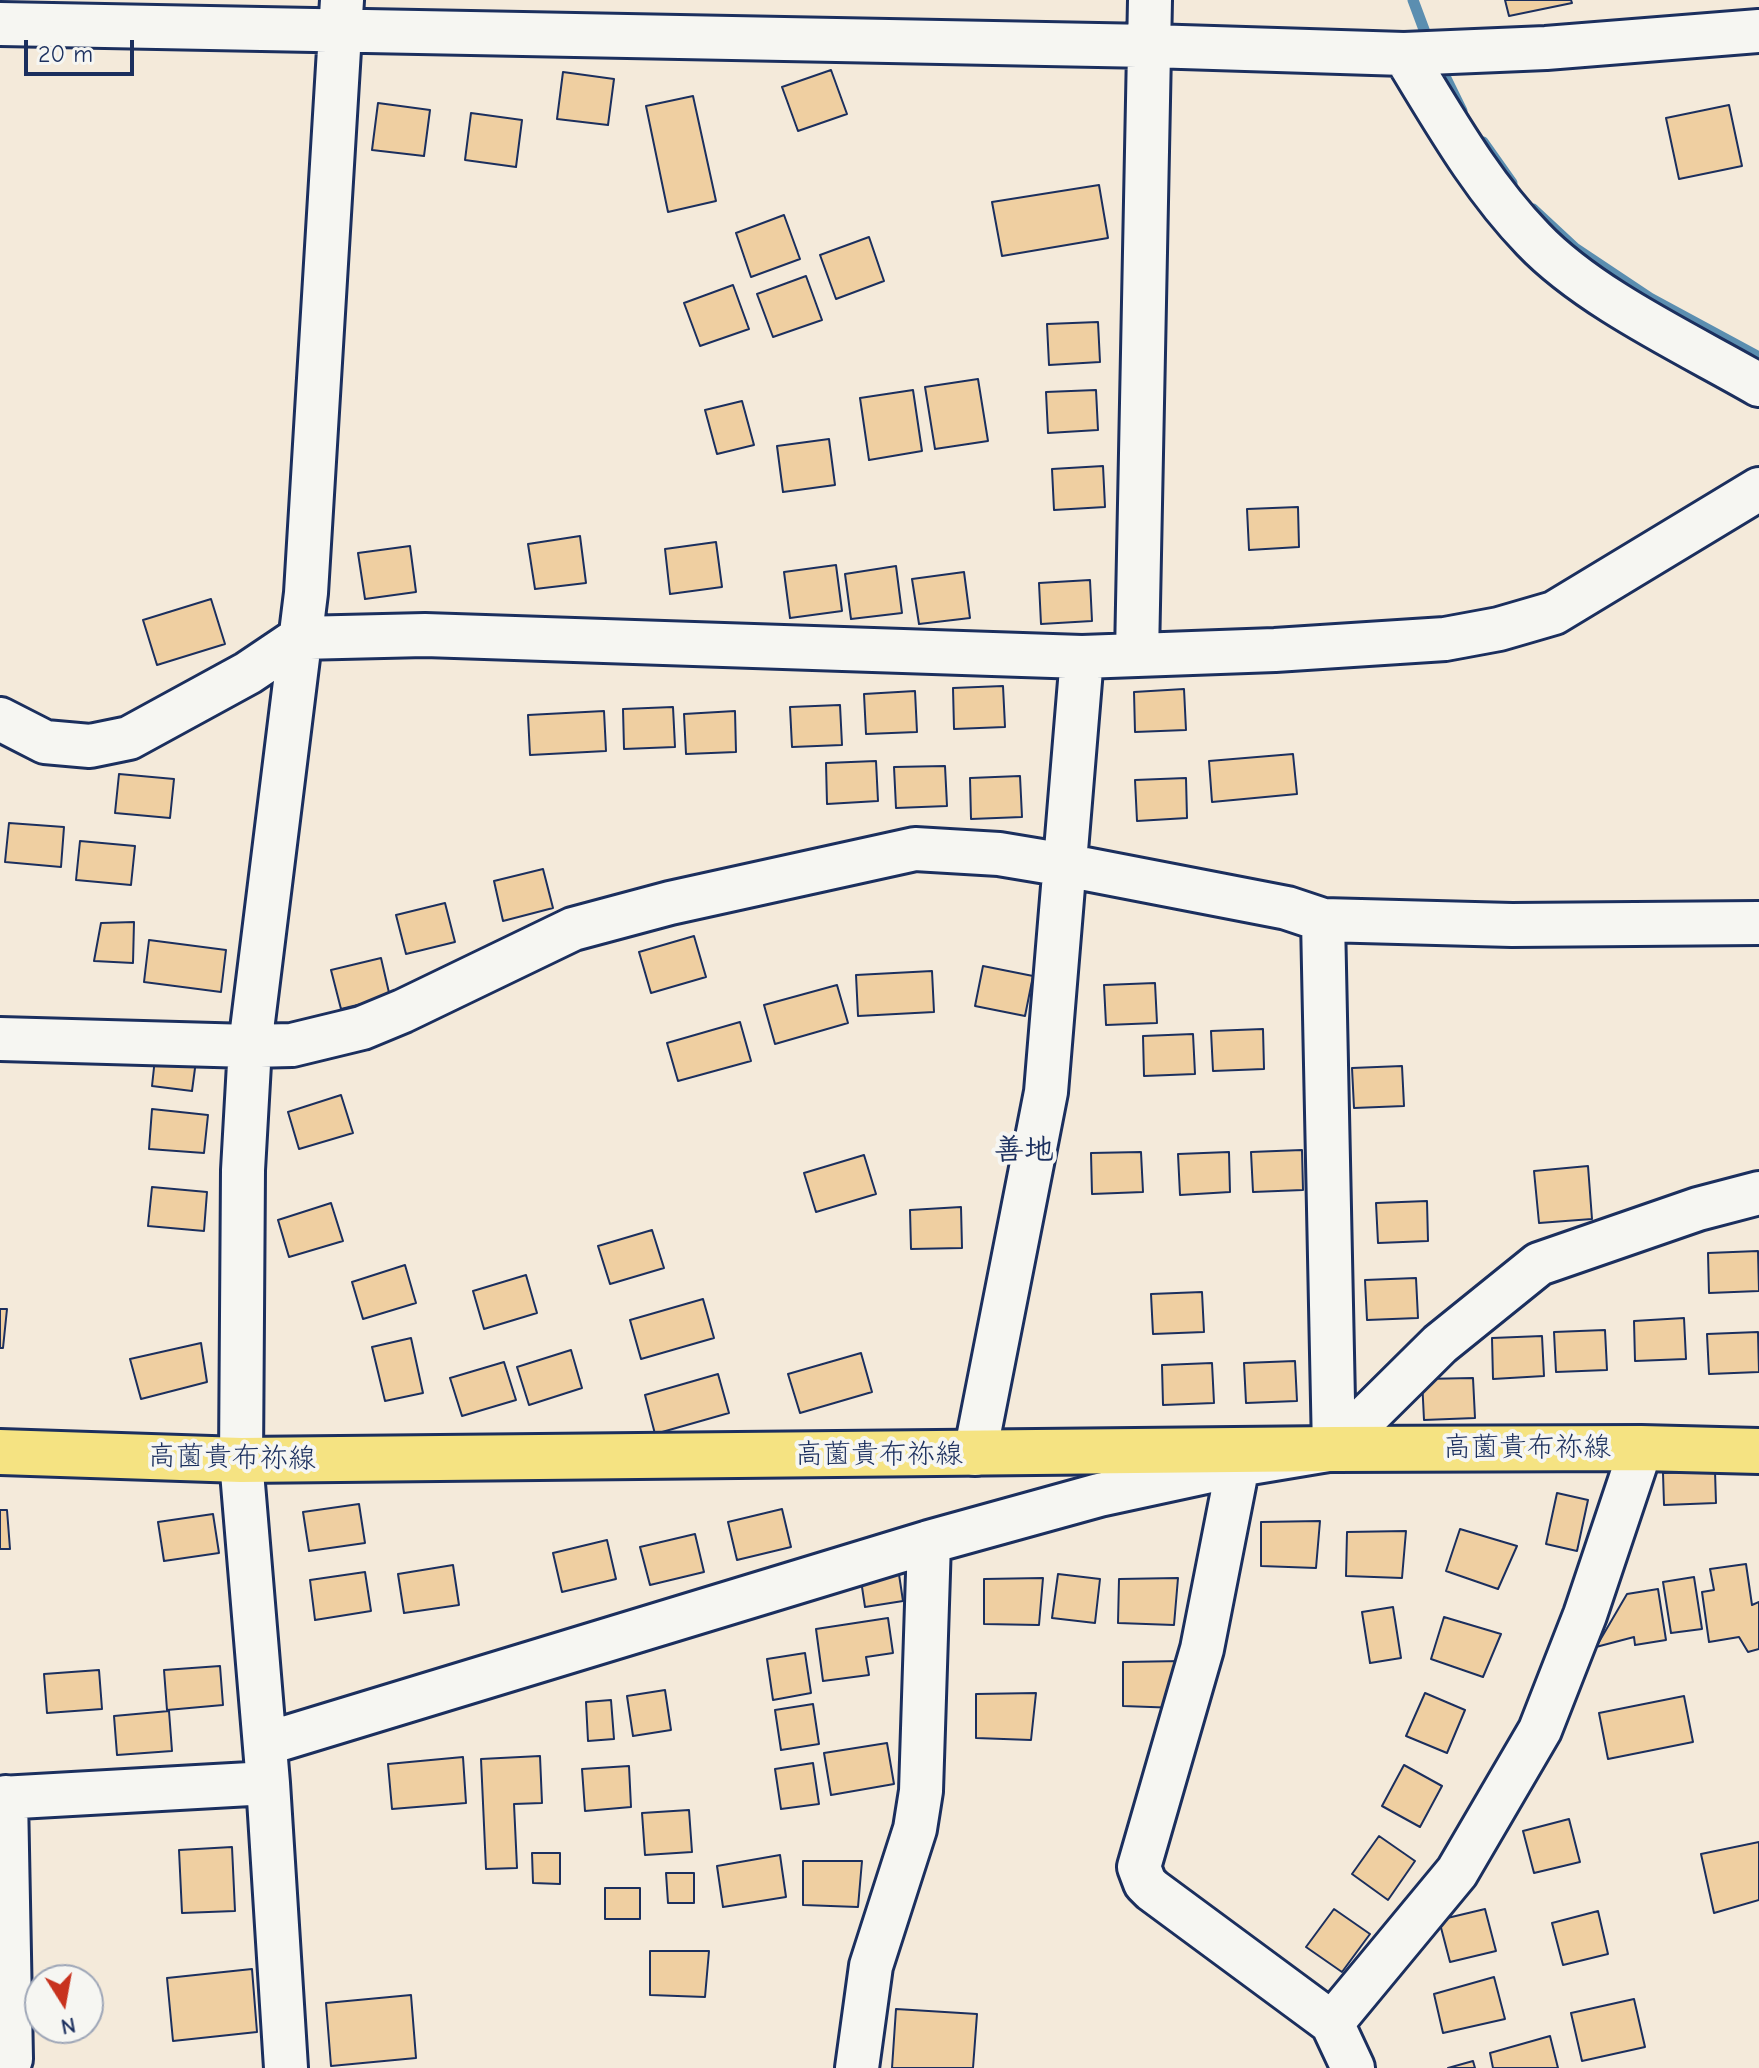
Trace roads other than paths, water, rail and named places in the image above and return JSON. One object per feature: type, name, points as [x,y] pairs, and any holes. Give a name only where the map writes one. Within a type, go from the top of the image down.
[{"type":"main road","name":"高薗貴布祢線","points":[[0,1452],[241,1460],[1334,1449],[1641,1448],[1759,1451]]},
{"type":"street","points":[[1137,655],[1150,0]]},
{"type":"street","points":[[286,2068],[267,1764],[241,1460],[243,1170],[250,1046],[306,593],[341,15]]},
{"type":"street","points":[[0,24],[341,15],[1150,46],[1422,53],[1546,48],[1759,31]]},
{"type":"street","points":[[1422,53],[1474,169],[1535,241],[1594,290],[1759,385]]},
{"type":"street","points":[[0,719],[45,742],[90,746],[129,738],[248,673],[300,638],[425,635],[1082,657],[1275,650],[1445,639],[1499,629],[1554,613],[1759,489]]},
{"type":"street","points":[[975,1454],[1046,1092],[1082,657]]},
{"type":"street","points":[[0,1039],[292,1045],[362,1028],[573,929],[670,903],[915,849],[999,854],[1065,865],[1287,908],[1323,920],[1512,925],[1759,923]]},
{"type":"street","points":[[1323,920],[1334,1449]]},
{"type":"street","points":[[0,2059],[11,2059],[3,1798],[267,1764],[929,1542],[1099,1495],[1238,1465],[1334,1449],[1440,1344],[1539,1264],[1698,1209],[1759,1193]]},
{"type":"street","points":[[1332,2023],[1457,1872],[1540,1730],[1585,1615],[1641,1448]]},
{"type":"street","points":[[1238,1465],[1202,1649],[1139,1867],[1145,1883],[1152,1890],[1332,2023],[1353,2068]]},
{"type":"street","points":[[857,2068],[871,1966],[915,1829],[921,1791],[929,1542]]},
{"type":"waterway","points":[[1413,0],[1429,43]]},
{"type":"waterway","points":[[1438,62],[1462,111]]},
{"type":"waterway","points":[[1483,142],[1512,183]]},
{"type":"waterway","points":[[1533,209],[1575,248],[1650,298],[1759,357]]},
{"type":"district","name":"善地","points":[[1024,1151]]}]
